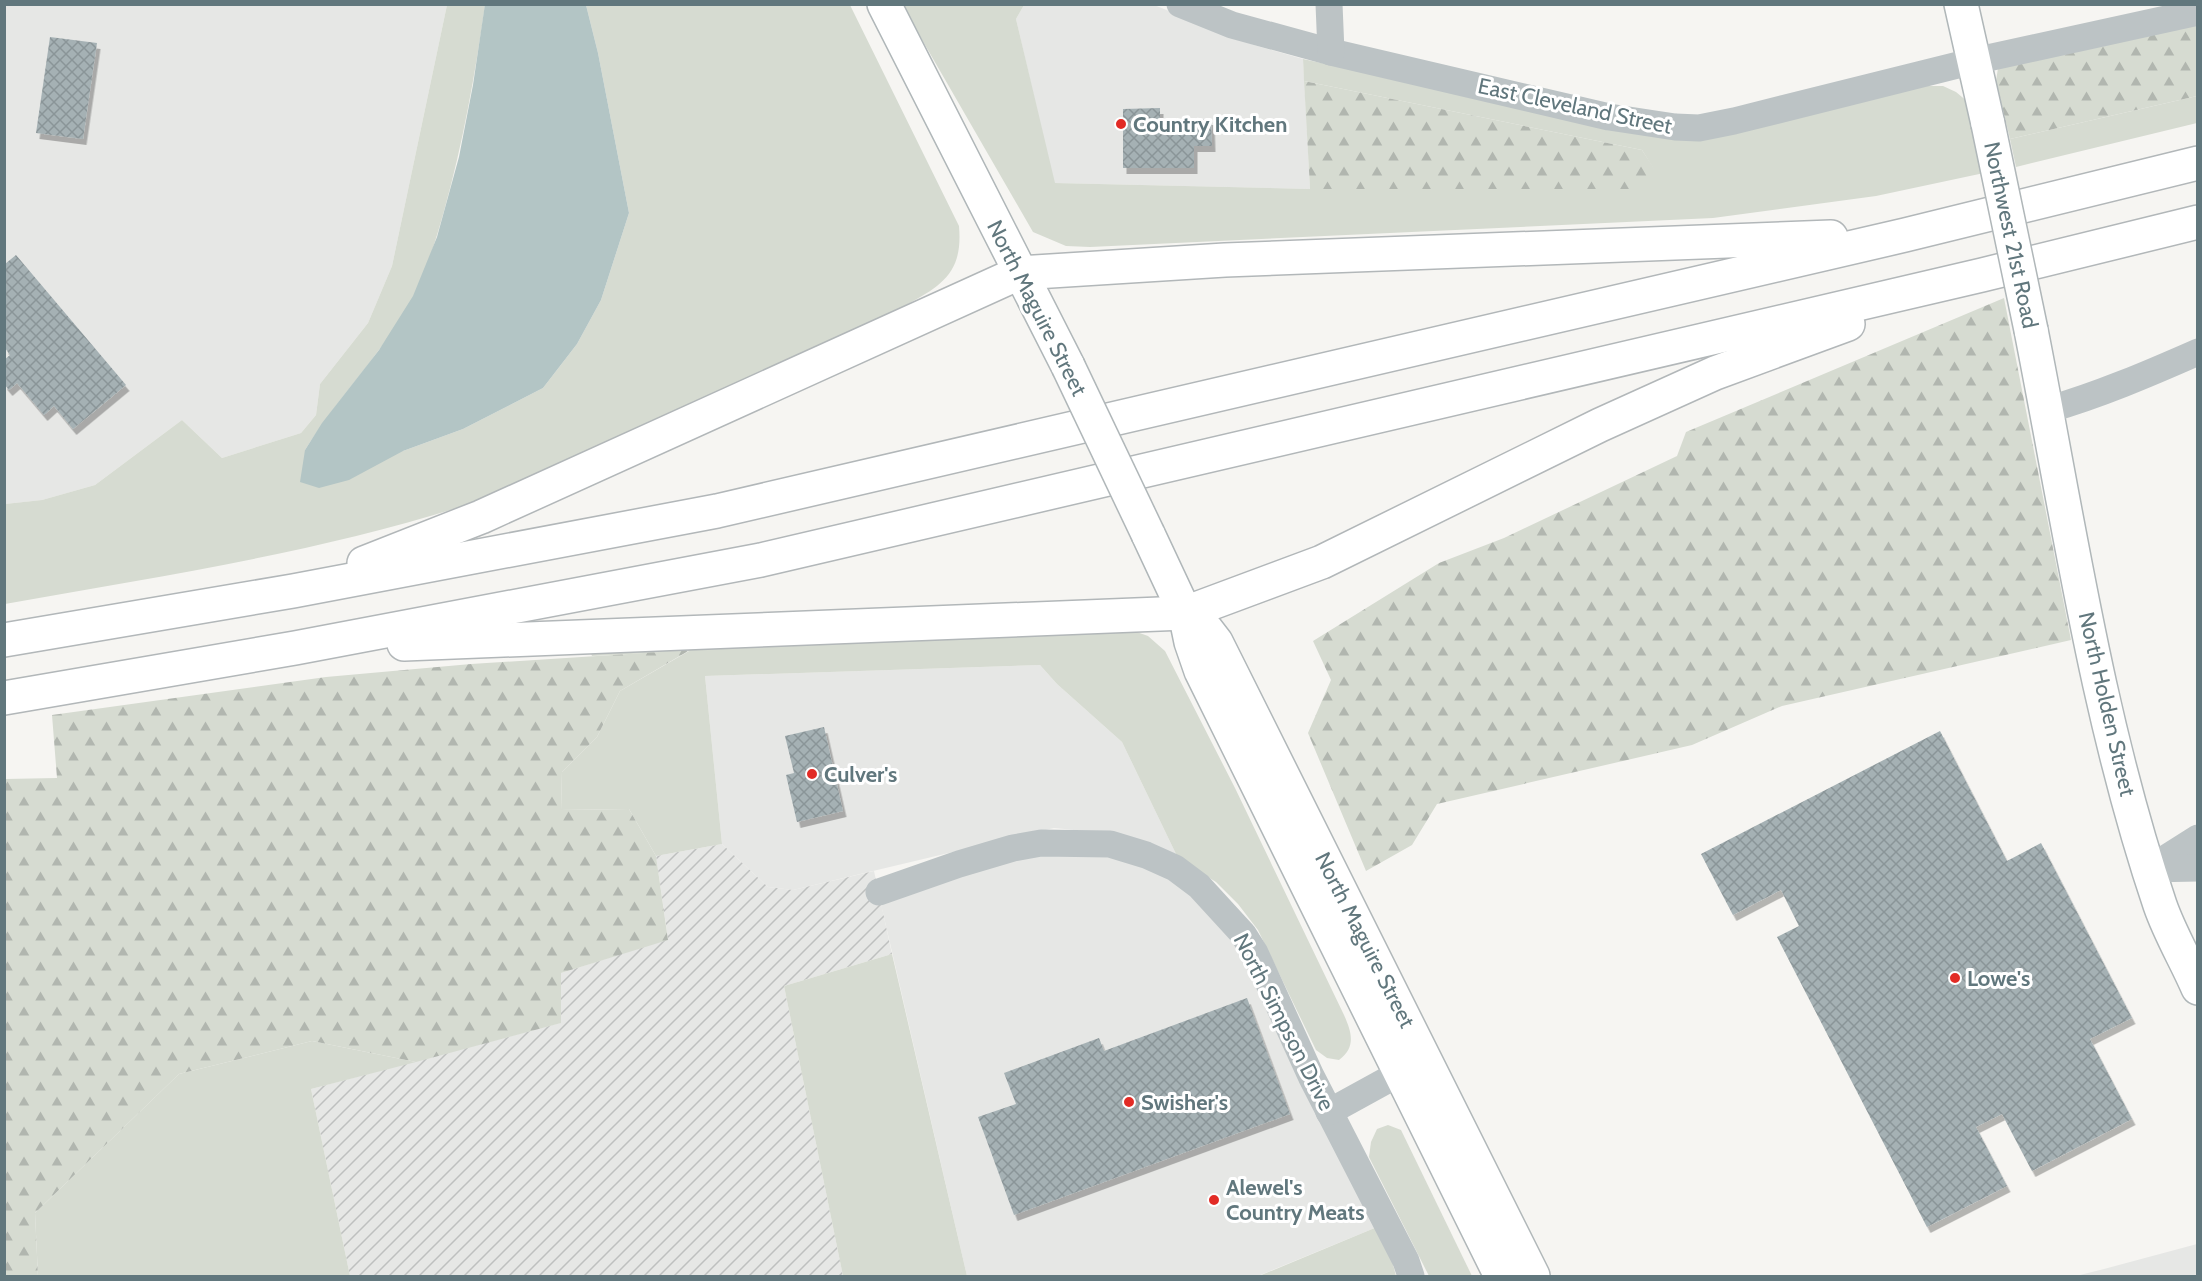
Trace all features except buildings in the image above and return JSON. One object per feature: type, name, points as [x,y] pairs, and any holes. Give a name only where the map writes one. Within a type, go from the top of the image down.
[{"type":"main road","name":"North Maguire Street","points":[[884,4],[1068,366],[1185,613],[1201,670],[1501,1276]]},
{"type":"main road","points":[[1961,4],[1974,61]]},
{"type":"main road","name":"Northwest 21st Road","points":[[1974,61],[2047,410]]},
{"type":"main road","points":[[4,640],[293,591],[717,511],[1905,234],[2198,163]]},
{"type":"main road","points":[[4,699],[295,648],[761,560],[1982,275],[2198,222]]},
{"type":"main road","points":[[293,591],[481,517],[1019,273],[1225,260],[1905,234]]},
{"type":"main road","points":[[295,648],[1185,613],[1322,562],[1600,425],[1714,373],[1982,275]]},
{"type":"main road","name":"North Holden Street","points":[[2047,410],[2106,712],[2139,842],[2161,908],[2198,988]]},
{"type":"main road","name":"North Maguire Street","points":[[1185,613],[1206,629],[1216,642],[1533,1276]]},
{"type":"street","name":"East Cleveland Street","points":[[1180,4],[1232,25],[1331,52],[1609,117],[1675,128],[1699,128],[1768,113],[1974,61],[2198,12]]},
{"type":"street","points":[[1329,4],[1331,52]]},
{"type":"street","points":[[2047,410],[2075,402],[2198,352]]},
{"type":"street","points":[[2149,869],[2198,838]]},
{"type":"street","name":"North Simpson Drive","points":[[879,892],[959,864],[1013,848],[1041,843],[1110,844],[1146,855],[1175,868],[1199,886],[1243,934],[1255,953],[1329,1112],[1406,1261],[1411,1276]]},
{"type":"street","points":[[2149,869],[2198,868]]},
{"type":"street","points":[[1329,1112],[1400,1073]]},
{"type":"shaded area","points":[[485,4],[586,5],[598,53],[629,213],[601,300],[577,344],[543,388],[463,429],[403,451],[349,480],[319,488],[300,482],[305,450],[322,423],[379,350],[413,296],[437,237],[459,157]]},
{"type":"shaded area","points":[[4,5],[447,5],[392,266],[368,323],[320,384],[316,415],[301,433],[222,458],[182,420],[95,485],[42,500],[5,504]]},
{"type":"shaded area","points":[[1024,5],[1154,5],[1254,45],[1303,59],[1310,189],[1054,183],[1016,19]]},
{"type":"shaded area","points":[[1040,665],[1057,684],[1122,742],[1176,854],[1142,842],[1085,831],[1054,828],[793,890],[768,887],[722,844],[705,676]]},
{"type":"shaded area","points":[[722,844],[768,887],[793,890],[874,871],[892,954],[784,986],[843,1276],[350,1276],[311,1089],[560,1023],[561,973],[668,939],[656,856]]},
{"type":"shaded area","points":[[1042,855],[1109,857],[1146,865],[1181,885],[1205,904],[1245,958],[1377,1227],[1258,1276],[967,1276],[880,900],[999,864]]},
{"type":"shaded area","points":[[2197,1244],[2197,1276],[2076,1276],[2104,1269]]},
{"type":"green space","points":[[447,5],[485,5],[463,134],[451,185],[427,266],[418,287],[389,337],[305,450],[403,451],[463,429],[543,388],[577,344],[601,300],[629,213],[598,53],[586,5],[850,5],[959,226],[958,255],[954,266],[940,283],[906,305],[505,492],[444,512],[320,545],[5,604],[5,504],[42,500],[95,485],[182,420],[222,458],[301,433],[316,415],[320,384],[368,323],[392,266]]},
{"type":"green space","points":[[902,5],[1024,5],[1016,19],[1055,183],[1310,189],[1647,189],[1658,176],[1642,150],[1304,81],[1303,59],[1652,136],[1926,86],[1943,86],[1956,92],[1968,102],[1984,173],[1876,196],[1713,218],[1090,247],[1066,246],[1033,232]]},
{"type":"green space","points":[[2197,21],[2197,96],[2010,139],[1996,81],[1998,68]]},
{"type":"green space","points":[[1304,81],[1642,150],[1659,176],[1648,189],[1310,189]]},
{"type":"green space","points":[[2197,96],[2197,123],[2016,167],[2010,139]]},
{"type":"green space","points":[[2004,298],[2071,640],[1782,706],[1692,745],[1437,804],[1412,845],[1366,871],[1308,733],[1331,680],[1313,641],[1439,563],[1504,538],[1677,456],[1686,432]]},
{"type":"green space","points":[[1134,631],[1148,636],[1165,651],[1235,788],[1344,1015],[1351,1039],[1348,1050],[1339,1060],[1327,1058],[1316,1050],[1258,930],[1238,904],[1216,882],[1176,854],[1122,742],[1057,684],[1040,665],[705,676],[722,844],[656,856],[629,809],[561,810],[562,772],[597,737],[620,691],[689,651],[592,656],[588,647]]},
{"type":"green space","points":[[690,650],[620,691],[597,737],[562,772],[561,810],[629,809],[656,856],[668,940],[561,973],[561,1023],[416,1062],[312,1041],[179,1074],[35,1213],[38,1276],[5,1276],[5,779],[57,778],[52,715],[326,677],[471,664]]},
{"type":"green space","points":[[892,954],[967,1276],[843,1276],[784,986]]},
{"type":"green space","points":[[312,1041],[416,1062],[311,1089],[350,1276],[38,1276],[35,1213],[179,1074]]},
{"type":"green space","points":[[1388,1125],[1401,1130],[1472,1276],[1429,1276],[1369,1157],[1371,1142],[1377,1129]]},
{"type":"green space","points":[[1377,1227],[1390,1253],[1396,1276],[1259,1276]]},
{"type":"place","name":"Country Kitchen","points":[[1121,124]]},
{"type":"place","name":"Culver's","points":[[812,774]]},
{"type":"place","name":"Lowe's","points":[[1955,978]]},
{"type":"place","name":"Swisher's","points":[[1129,1102]]},
{"type":"place","name":"Alewel's Country Meats","points":[[1214,1200]]}]
